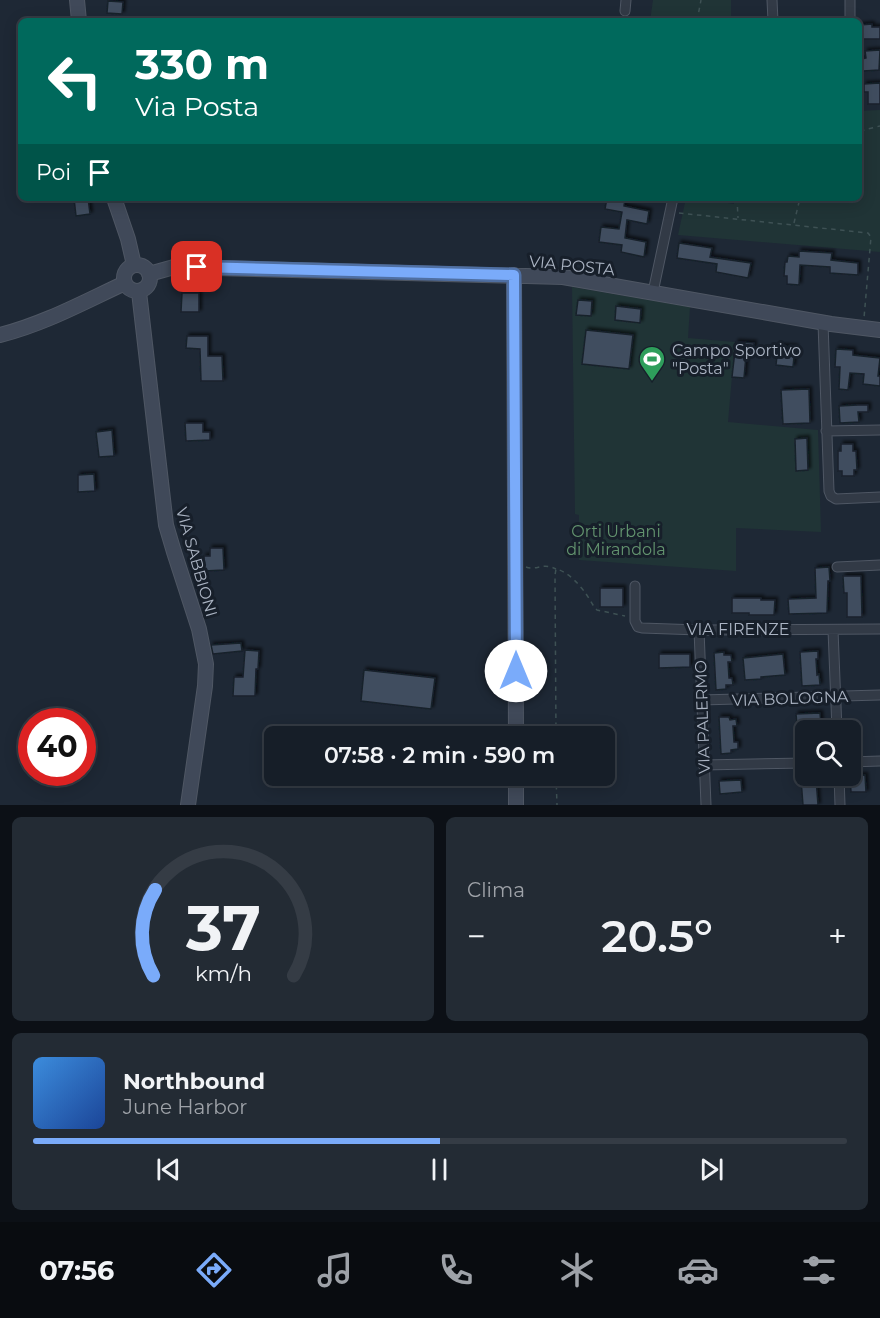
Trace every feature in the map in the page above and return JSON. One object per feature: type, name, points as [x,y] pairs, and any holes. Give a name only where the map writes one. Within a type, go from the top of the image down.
[{"type":"street","points":[[77,0],[79,18]]},
{"type":"street","points":[[625,11],[626,0]]},
{"type":"street","points":[[772,0],[773,18]]},
{"type":"street","points":[[850,0],[850,18]]},
{"type":"street","points":[[115,201],[134,265]]},
{"type":"street","points":[[653,292],[672,201]]},
{"type":"street","points":[[134,265],[143,267],[155,277],[144,293],[130,290],[125,283],[124,274],[134,265]]},
{"type":"street","name":"VIA POSTA","points":[[155,277],[174,267],[575,278],[823,323],[880,330]]},
{"type":"street","points":[[514,275],[516,726]]},
{"type":"street","points":[[0,335],[31,326],[125,283]]},
{"type":"street","name":"VIA SABBIONI","points":[[144,293],[166,525],[202,641],[206,664],[188,805]]},
{"type":"street","points":[[823,323],[828,487],[831,496],[839,499],[880,498]]},
{"type":"street","points":[[826,431],[880,430]]},
{"type":"street","points":[[837,567],[880,565]]},
{"type":"street","points":[[635,586],[635,616]]},
{"type":"street","name":"VIA FIRENZE","points":[[635,616],[636,624],[642,628],[880,629]]},
{"type":"street","name":"VIA PALERMO","points":[[699,630],[705,805]]},
{"type":"street","points":[[833,630],[837,720]]},
{"type":"street","name":"VIA BOLOGNA","points":[[701,700],[880,695]]},
{"type":"street","points":[[861,762],[880,761]]},
{"type":"street","points":[[703,765],[795,763]]},
{"type":"street","points":[[516,786],[516,805]]},
{"type":"street","points":[[839,786],[840,805]]},
{"type":"path","points":[[698,18],[701,0]]},
{"type":"path","points":[[625,11],[632,18]]},
{"type":"path","points":[[862,130],[880,126]]},
{"type":"path","points":[[737,201],[738,219]]},
{"type":"path","points":[[793,225],[799,201]]},
{"type":"path","points":[[670,212],[870,234],[863,328]]},
{"type":"path","points":[[144,293],[155,277]]},
{"type":"path","points":[[515,562],[522,562],[529,569],[549,566],[562,570],[587,595],[597,610],[619,616],[635,616]]},
{"type":"path","points":[[556,569],[556,726]]},
{"type":"path","points":[[556,786],[557,805]]},
{"type":"green space","points":[[653,0],[731,0],[731,18],[650,18]]},
{"type":"green space","points":[[880,110],[880,252],[678,235],[685,201],[734,204],[734,201],[862,201],[862,111]]},
{"type":"green space","name":"Campo Sportivo \"Posta\"","points":[[572,287],[690,307],[688,338],[735,342],[728,422],[818,430],[821,532],[736,528],[736,571],[579,560],[579,515],[575,514]]},
{"type":"building","points":[[108,1],[123,2],[122,14],[107,13]]},
{"type":"building","points":[[872,24],[872,27],[880,27],[880,39],[862,39],[862,25]]},
{"type":"building","points":[[880,50],[879,70],[863,71],[862,59],[866,58],[865,51]]},
{"type":"building","points":[[880,83],[880,104],[868,104],[868,92],[864,92],[864,84]]},
{"type":"building","points":[[74,201],[88,201],[90,214],[76,216]]},
{"type":"building","points":[[606,201],[625,201],[624,206],[649,211],[647,224],[627,220],[625,238],[646,242],[644,257],[621,252],[622,245],[599,242],[601,227],[619,229],[622,212],[605,209]]},
{"type":"building","points":[[679,243],[712,248],[710,257],[751,263],[748,278],[716,272],[717,264],[677,258]]},
{"type":"building","points":[[799,251],[832,253],[831,260],[858,263],[858,275],[830,273],[830,267],[800,265],[799,285],[787,284],[787,276],[784,276],[785,262],[788,256],[799,257]]},
{"type":"building","points":[[182,293],[199,293],[199,312],[181,312]]},
{"type":"building","points":[[578,300],[592,301],[591,316],[576,315]]},
{"type":"building","points":[[616,306],[641,309],[640,323],[615,320]]},
{"type":"building","points":[[586,330],[633,335],[629,369],[582,364]]},
{"type":"building","points":[[187,336],[208,336],[208,356],[222,356],[223,381],[201,381],[200,349],[186,348]]},
{"type":"building","points":[[736,342],[754,343],[753,355],[746,355],[744,378],[732,377]]},
{"type":"building","points":[[778,346],[795,347],[793,367],[776,365]]},
{"type":"building","points":[[836,349],[853,350],[853,355],[880,358],[878,376],[880,376],[880,386],[863,384],[864,374],[850,373],[848,390],[839,389],[840,367],[835,367]]},
{"type":"building","points":[[809,389],[810,423],[783,424],[781,390]]},
{"type":"building","points":[[868,405],[868,412],[858,412],[859,422],[840,423],[839,406]]},
{"type":"building","points":[[185,423],[203,423],[203,432],[210,432],[210,440],[186,441]]},
{"type":"building","points":[[112,430],[114,456],[99,457],[96,432]]},
{"type":"building","points":[[807,438],[808,470],[796,471],[795,439]]},
{"type":"building","points":[[841,444],[853,444],[853,451],[856,451],[857,470],[854,470],[854,476],[842,476],[842,471],[838,471],[838,451],[841,451]]},
{"type":"building","points":[[94,474],[95,491],[78,492],[78,475]]},
{"type":"building","points":[[210,548],[223,548],[224,570],[204,571],[204,556],[210,556]]},
{"type":"building","points":[[829,567],[827,613],[789,614],[788,599],[816,598],[815,568]]},
{"type":"building","points":[[843,576],[861,576],[862,617],[847,617],[847,593],[844,593]]},
{"type":"building","points":[[600,588],[623,588],[623,607],[600,607]]},
{"type":"building","points":[[732,598],[775,600],[774,615],[732,613]]},
{"type":"building","points":[[241,643],[242,651],[213,654],[211,645]]},
{"type":"building","points":[[245,650],[259,651],[255,696],[233,696],[234,677],[243,677]]},
{"type":"building","points":[[818,651],[818,659],[816,659],[820,685],[802,686],[800,652]]},
{"type":"building","points":[[724,652],[724,655],[731,655],[732,662],[728,662],[729,678],[732,678],[733,685],[726,685],[726,689],[716,690],[714,653]]},
{"type":"building","points":[[659,654],[690,654],[690,667],[659,668]]},
{"type":"building","points":[[783,654],[785,675],[745,680],[743,658]]},
{"type":"building","points":[[364,670],[435,678],[431,709],[361,701]]},
{"type":"building","points":[[820,713],[821,720],[797,720],[796,714]]},
{"type":"building","points":[[719,717],[736,719],[737,726],[733,726],[734,742],[738,742],[738,749],[731,750],[731,753],[721,754]]},
{"type":"building","points":[[861,775],[865,775],[866,792],[851,792],[851,786],[861,786]]},
{"type":"building","points":[[741,780],[742,792],[720,794],[719,781]]},
{"type":"building","points":[[802,786],[817,786],[818,805],[803,805]]},
{"type":"place","name":"Campo Sportivo \"Posta\"","points":[[652,382]]},
{"type":"route","points":[[197,267],[514,275],[516,671]]},
{"type":"park label","name":"Orti Urbani di Mirandola","points":[[616,540]]}]
